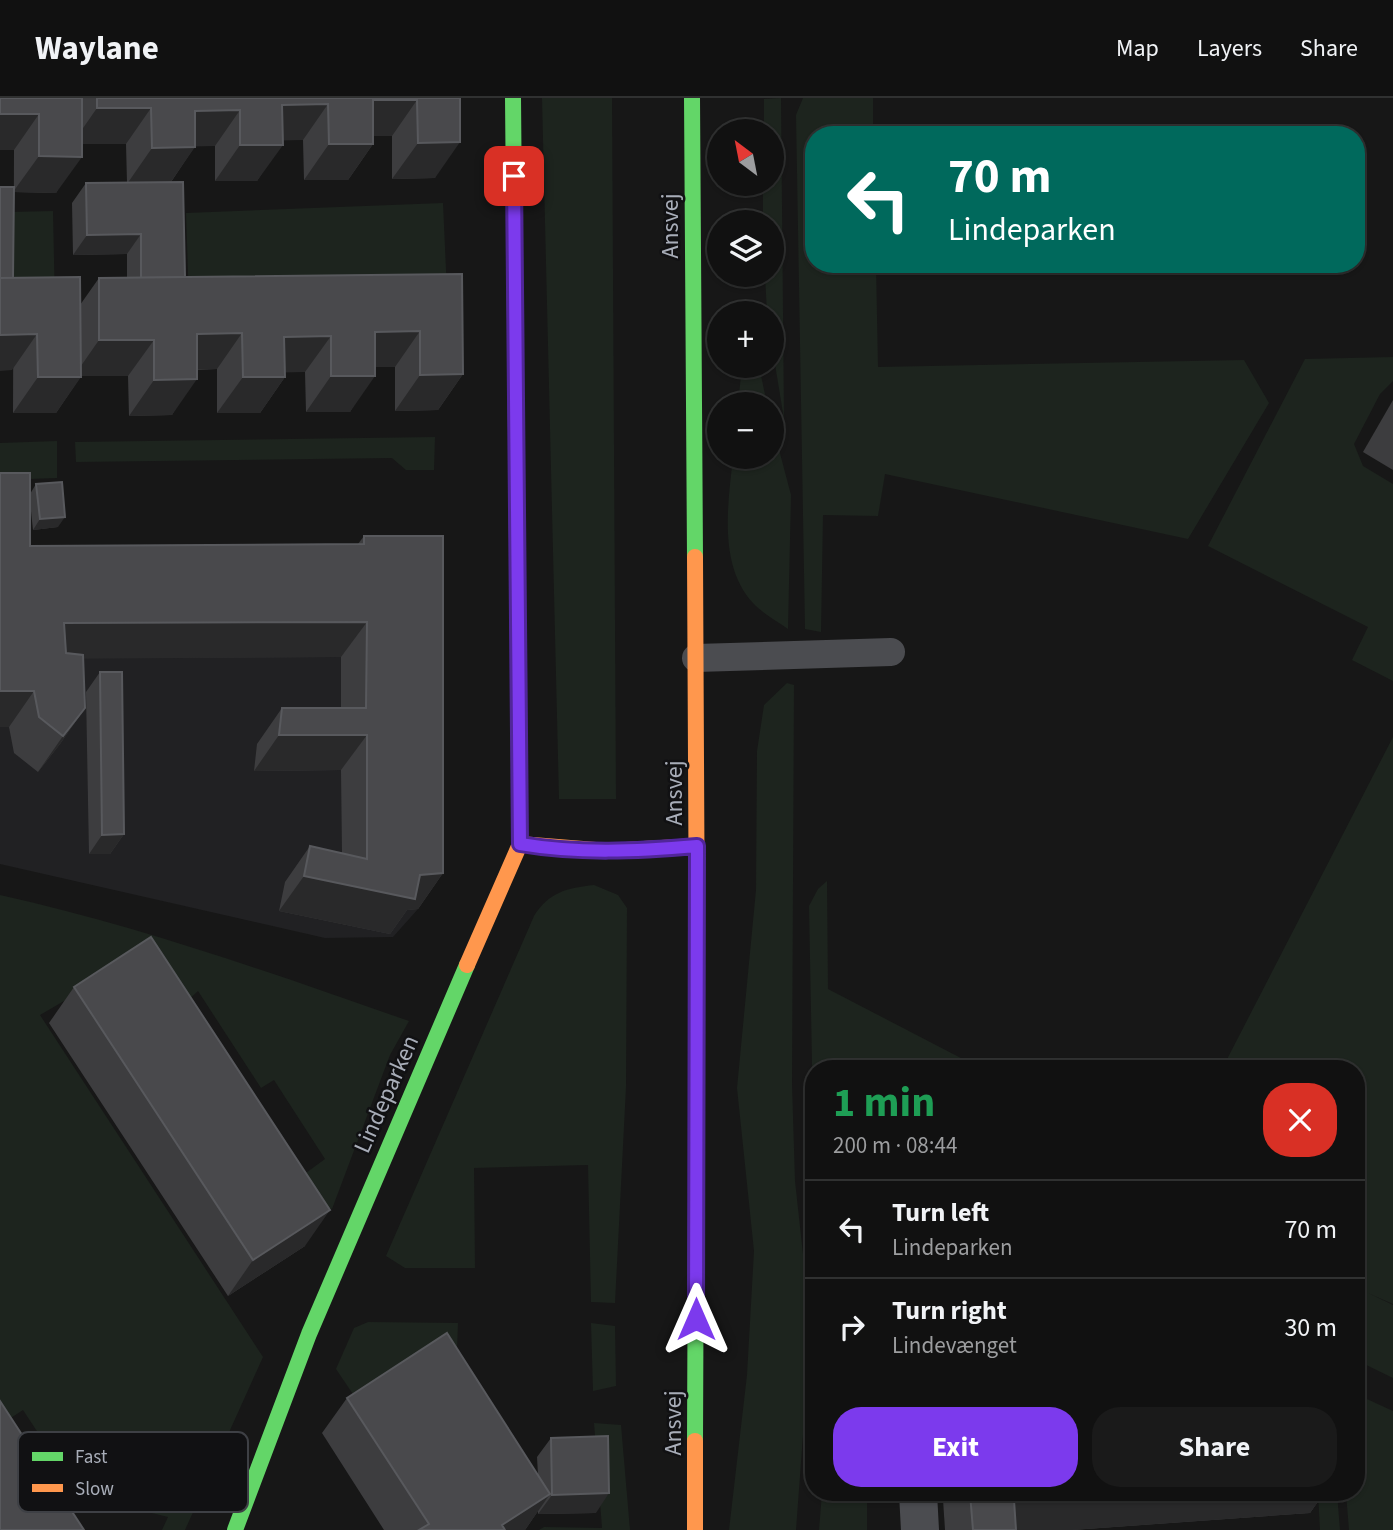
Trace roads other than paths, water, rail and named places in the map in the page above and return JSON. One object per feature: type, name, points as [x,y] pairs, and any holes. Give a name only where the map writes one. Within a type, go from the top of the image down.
[{"type":"street","points":[[513,98],[520,844],[570,850],[639,851],[697,846]]},
{"type":"street","name":"Ansvej","points":[[692,98],[697,846],[695,1530]]},
{"type":"street","name":"Lindeparken","points":[[248,1493],[309,1334],[383,1155],[520,844]]},
{"type":"street","points":[[918,1501],[920,1530]]},
{"type":"street","name":"Lindeparken","points":[[234,1530],[241,1512]]},
{"type":"lane","points":[[696,658],[891,652]]}]
